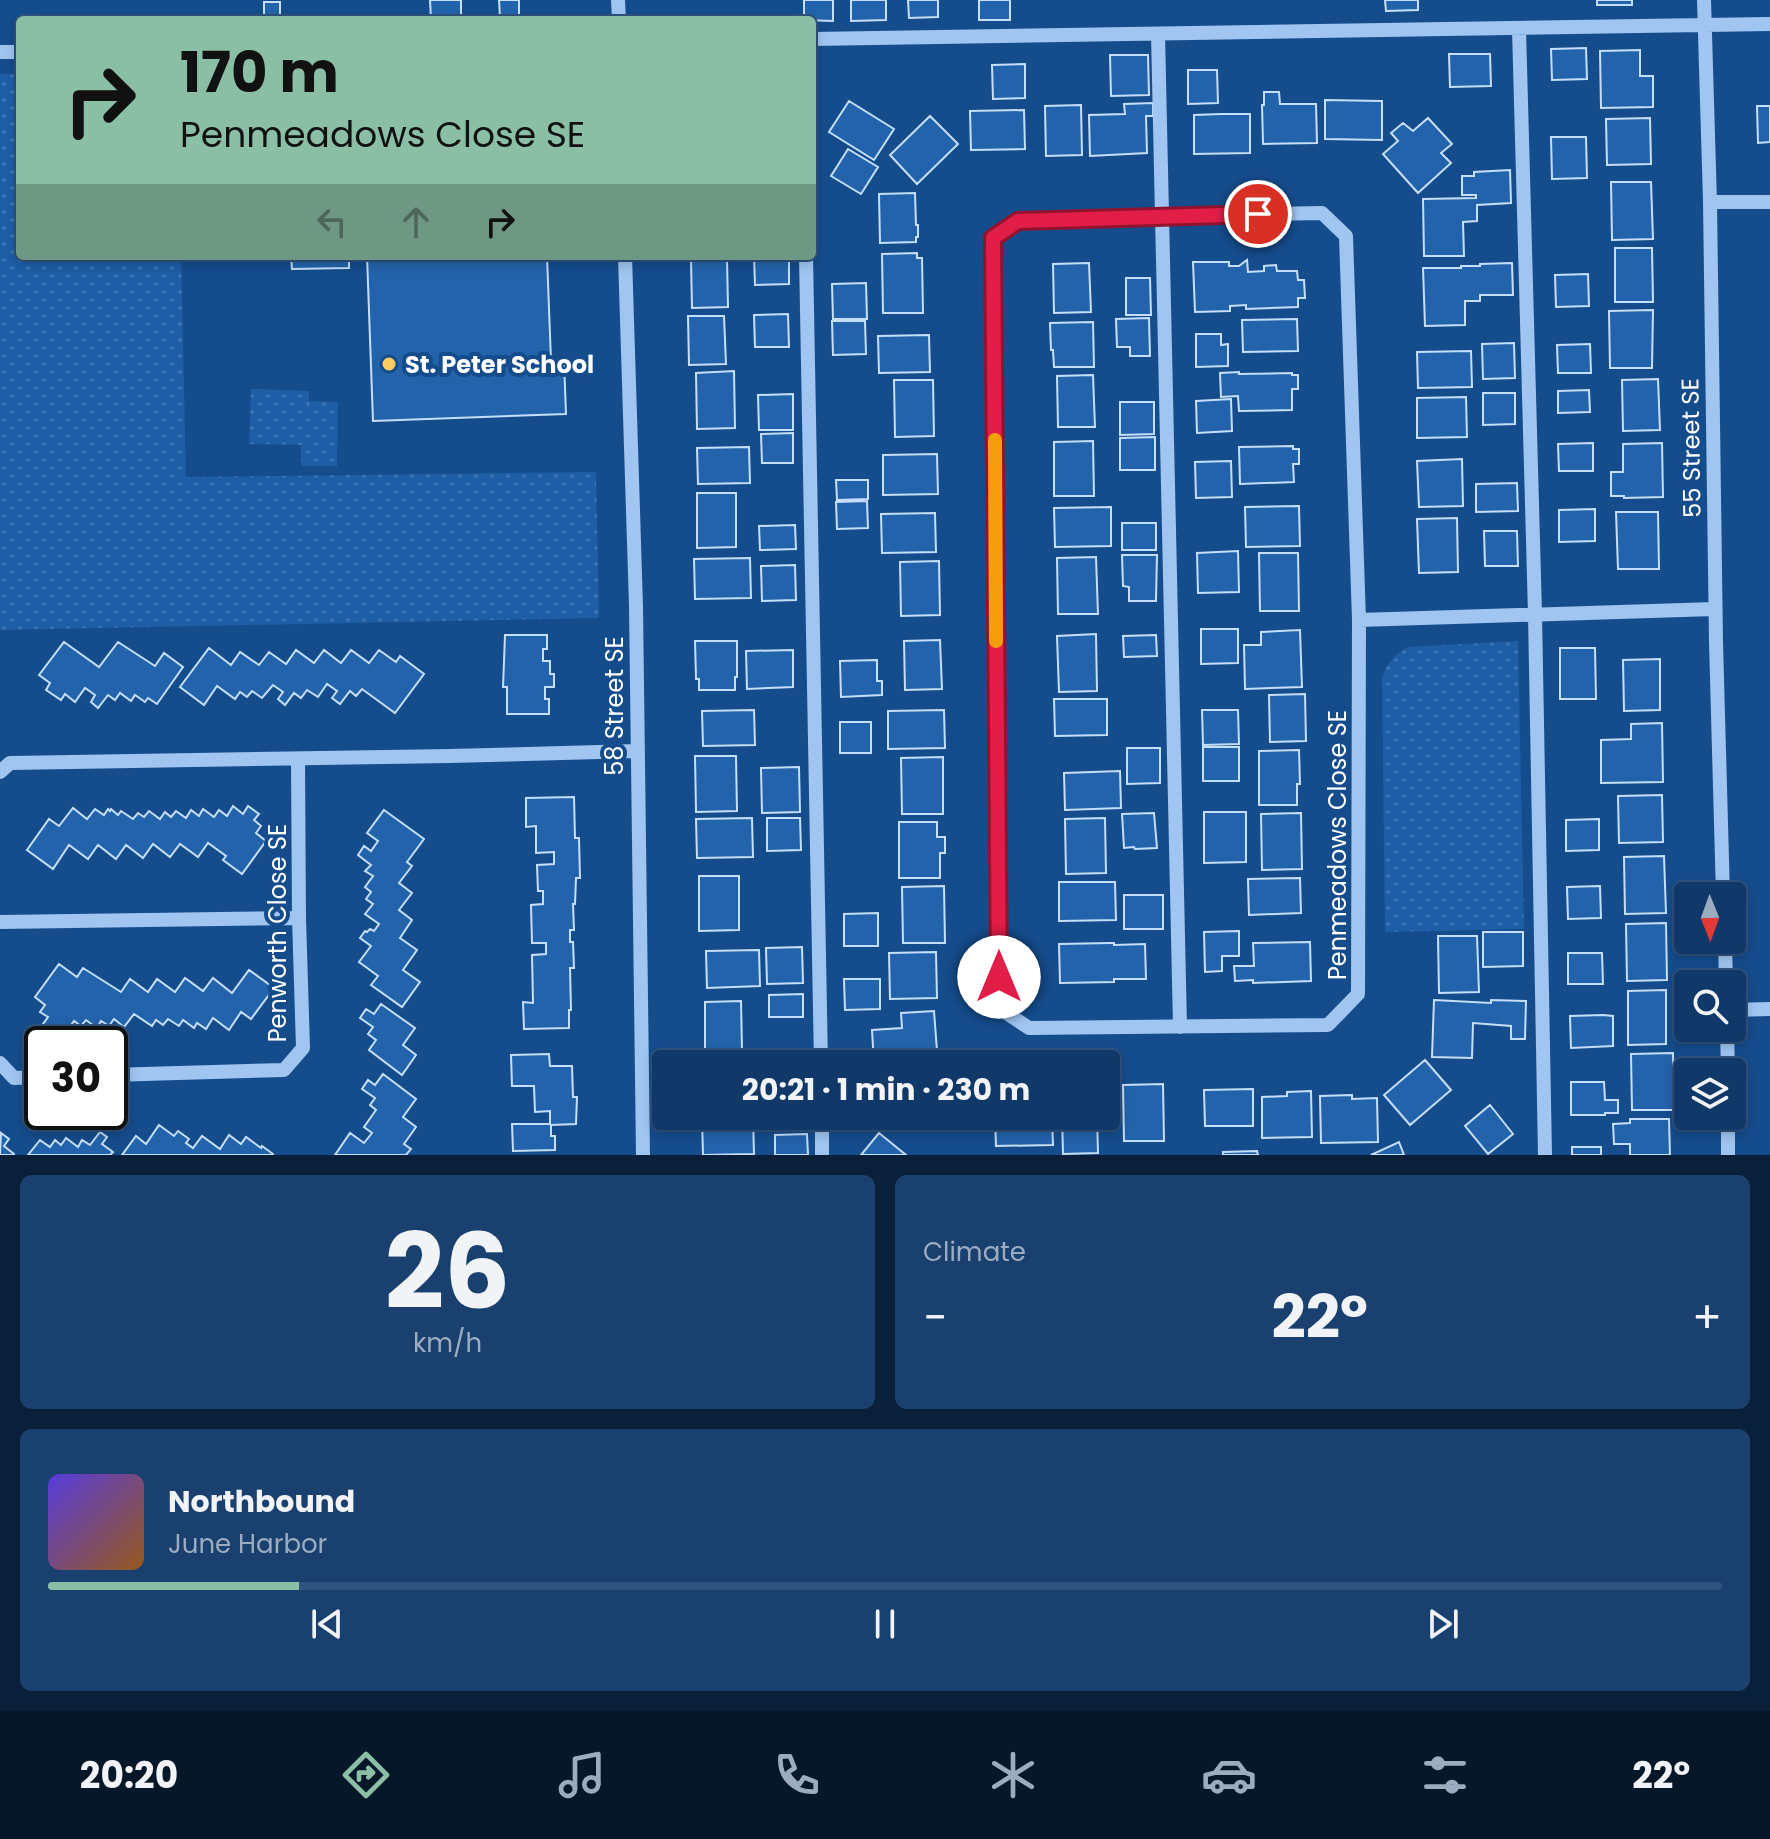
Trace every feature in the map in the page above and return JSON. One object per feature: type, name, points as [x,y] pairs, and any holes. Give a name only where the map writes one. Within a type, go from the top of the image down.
[{"type":"street","name":"55 Street SE","points":[[1704,0],[1723,882]]},
{"type":"street","points":[[816,39],[1770,24]]},
{"type":"street","points":[[1519,29],[1535,614],[1545,1155]]},
{"type":"street","points":[[1158,34],[1180,1027]]},
{"type":"street","points":[[1710,202],[1770,202]]},
{"type":"street","name":"Penmeadows Close SE","points":[[1322,213],[1346,236],[1359,620],[1358,994],[1328,1025],[1029,1028],[999,1008],[993,238],[1018,221],[1322,213]]},
{"type":"street","name":"58 Street SE","points":[[625,260],[636,606],[643,1155]]},
{"type":"street","points":[[806,260],[821,1050]]},
{"type":"street","points":[[1359,620],[1715,609]]},
{"type":"street","points":[[0,772],[10,763],[636,751]]},
{"type":"street","name":"Penworth Close SE","points":[[128,1074],[284,1070],[303,1048],[298,759]]},
{"type":"street","points":[[0,922],[299,918]]},
{"type":"street","points":[[1746,1010],[1770,1009]]},
{"type":"street","points":[[0,1063],[14,1078],[24,1078]]},
{"type":"street","points":[[822,1130],[822,1155]]},
{"type":"street","points":[[1728,1130],[1728,1155]]},
{"type":"shaded area","points":[[0,74],[16,74],[16,260],[181,260],[186,477],[596,472],[599,618],[0,630]]},
{"type":"shaded area","points":[[251,389],[309,391],[309,401],[338,402],[337,466],[301,466],[301,445],[249,444]]},
{"type":"shaded area","points":[[1518,641],[1524,929],[1385,932],[1384,673],[1392,660],[1408,647]]},
{"type":"building","points":[[430,0],[461,0],[461,16],[431,16]]},
{"type":"building","points":[[499,0],[519,0],[519,16],[500,16]]},
{"type":"building","points":[[804,0],[833,0],[833,21],[804,16]]},
{"type":"building","points":[[851,0],[886,0],[886,20],[851,21]]},
{"type":"building","points":[[908,0],[938,0],[938,17],[909,18]]},
{"type":"building","points":[[979,0],[1010,0],[1010,20],[979,20]]},
{"type":"building","points":[[1385,0],[1418,0],[1418,10],[1386,11]]},
{"type":"building","points":[[1597,0],[1632,0],[1632,5],[1597,5]]},
{"type":"building","points":[[264,2],[280,2],[280,16],[264,16]]},
{"type":"building","points":[[1586,48],[1587,79],[1552,80],[1551,49]]},
{"type":"building","points":[[1640,50],[1640,76],[1653,76],[1653,107],[1601,108],[1600,51]]},
{"type":"building","points":[[1449,54],[1490,54],[1491,86],[1450,87]]},
{"type":"building","points":[[1110,55],[1148,55],[1149,95],[1111,96]]},
{"type":"building","points":[[1025,64],[1025,98],[993,99],[992,65]]},
{"type":"building","points":[[1188,70],[1217,70],[1218,103],[1188,104]]},
{"type":"building","points":[[1264,92],[1279,92],[1280,104],[1316,104],[1317,143],[1263,144]]},
{"type":"building","points":[[1325,100],[1382,101],[1382,140],[1325,139]]},
{"type":"building","points":[[849,101],[894,129],[874,160],[829,132]]},
{"type":"building","points":[[1153,103],[1153,116],[1146,116],[1147,153],[1090,156],[1089,115],[1125,114],[1124,104]]},
{"type":"building","points":[[1081,105],[1082,155],[1046,156],[1045,106]]},
{"type":"building","points":[[1757,106],[1770,106],[1770,142],[1758,143]]},
{"type":"building","points":[[1024,110],[1025,149],[971,150],[970,111]]},
{"type":"building","points":[[1250,114],[1250,153],[1194,154],[1194,115]]},
{"type":"building","points":[[930,116],[958,144],[917,184],[890,155]]},
{"type":"building","points":[[1428,118],[1452,144],[1441,153],[1451,163],[1418,193],[1383,154],[1398,141],[1391,133],[1403,123],[1413,131]]},
{"type":"building","points":[[1650,118],[1651,164],[1607,165],[1606,119]]},
{"type":"building","points":[[1551,137],[1586,137],[1587,178],[1552,179]]},
{"type":"building","points":[[848,149],[878,167],[861,194],[831,176]]},
{"type":"building","points":[[1510,170],[1511,203],[1477,205],[1477,221],[1463,222],[1464,256],[1424,256],[1423,199],[1476,198],[1476,195],[1462,195],[1462,176],[1474,176],[1474,172]]},
{"type":"building","points":[[1611,182],[1651,182],[1653,239],[1612,240]]},
{"type":"building","points":[[915,193],[916,242],[880,243],[879,194]]},
{"type":"building","points":[[1615,248],[1652,248],[1653,302],[1615,302]]},
{"type":"building","points":[[917,253],[917,258],[922,258],[923,313],[883,313],[882,254]]},
{"type":"building","points":[[291,260],[349,260],[349,268],[292,269]]},
{"type":"building","points":[[367,260],[547,260],[551,361],[564,361],[566,414],[373,421]]},
{"type":"building","points":[[691,260],[727,260],[728,307],[692,308]]},
{"type":"building","points":[[754,260],[789,260],[789,284],[755,285]]},
{"type":"building","points":[[1247,260],[1248,272],[1264,271],[1264,266],[1276,265],[1277,271],[1297,271],[1298,280],[1304,280],[1305,298],[1298,298],[1298,307],[1246,309],[1246,305],[1230,306],[1230,311],[1195,312],[1193,262],[1229,262],[1229,266],[1239,266]]},
{"type":"building","points":[[1089,263],[1091,312],[1054,313],[1053,264]]},
{"type":"building","points":[[1512,263],[1513,295],[1480,295],[1480,301],[1465,301],[1465,325],[1425,326],[1423,268]]},
{"type":"building","points":[[1588,274],[1589,306],[1556,307],[1555,275]]},
{"type":"building","points":[[1126,278],[1150,278],[1151,315],[1126,315]]},
{"type":"building","points":[[866,283],[867,319],[833,319],[832,284]]},
{"type":"building","points":[[1653,310],[1652,368],[1610,368],[1609,311]]},
{"type":"building","points":[[788,314],[789,347],[755,347],[754,315]]},
{"type":"building","points":[[688,316],[724,316],[726,364],[689,365]]},
{"type":"building","points":[[1149,318],[1150,356],[1130,356],[1130,347],[1117,347],[1116,319]]},
{"type":"building","points":[[1297,319],[1298,351],[1243,352],[1242,320]]},
{"type":"building","points":[[832,321],[865,321],[866,354],[833,355]]},
{"type":"building","points":[[1093,322],[1094,367],[1054,367],[1050,323]]},
{"type":"building","points":[[1196,334],[1221,334],[1221,345],[1228,344],[1228,366],[1196,367]]},
{"type":"building","points":[[929,335],[930,372],[879,373],[878,336]]},
{"type":"building","points":[[1514,343],[1515,378],[1483,379],[1482,344]]},
{"type":"building","points":[[1590,344],[1591,373],[1558,373],[1557,345]]},
{"type":"building","points":[[1471,351],[1472,387],[1418,388],[1417,352]]},
{"type":"building","points":[[734,371],[735,428],[697,429],[696,373]]},
{"type":"building","points":[[1220,373],[1298,375],[1298,389],[1292,389],[1292,410],[1239,411],[1238,396],[1221,397]]},
{"type":"building","points":[[1093,375],[1095,427],[1058,427],[1057,376]]},
{"type":"building","points":[[1658,379],[1660,430],[1623,431],[1622,380]]},
{"type":"building","points":[[894,380],[933,380],[934,436],[895,437]]},
{"type":"building","points":[[1589,390],[1590,412],[1558,413],[1558,391]]},
{"type":"building","points":[[1483,393],[1515,393],[1515,424],[1483,425]]},
{"type":"building","points":[[793,394],[793,430],[759,430],[758,395]]},
{"type":"building","points":[[1466,397],[1467,437],[1417,438],[1417,398]]},
{"type":"building","points":[[1231,399],[1232,431],[1197,433],[1196,401]]},
{"type":"building","points":[[1120,402],[1154,402],[1154,434],[1120,435]]},
{"type":"building","points":[[793,433],[793,463],[762,463],[761,434]]},
{"type":"building","points":[[1155,437],[1155,470],[1120,470],[1120,438]]},
{"type":"building","points":[[1093,441],[1094,496],[1054,496],[1054,442]]},
{"type":"building","points":[[1593,443],[1593,471],[1559,471],[1558,444]]},
{"type":"building","points":[[1662,443],[1663,497],[1611,496],[1611,472],[1623,472],[1623,444]]},
{"type":"building","points":[[1293,446],[1293,449],[1299,449],[1299,464],[1293,464],[1294,482],[1240,484],[1239,447]]},
{"type":"building","points":[[749,447],[750,483],[698,484],[697,448]]},
{"type":"building","points":[[937,454],[938,494],[883,495],[883,455]]},
{"type":"building","points":[[1462,459],[1463,506],[1419,507],[1417,461]]},
{"type":"building","points":[[1231,461],[1232,497],[1196,498],[1195,462]]},
{"type":"building","points":[[836,480],[868,480],[868,499],[837,500]]},
{"type":"building","points":[[1517,483],[1518,511],[1476,512],[1476,484]]},
{"type":"building","points":[[697,493],[736,493],[736,547],[697,548]]},
{"type":"building","points":[[867,501],[868,528],[837,529],[836,502]]},
{"type":"building","points":[[1299,506],[1300,546],[1246,547],[1245,507]]},
{"type":"building","points":[[1111,507],[1111,546],[1055,547],[1054,508]]},
{"type":"building","points":[[1595,509],[1595,541],[1559,542],[1559,510]]},
{"type":"building","points":[[1616,512],[1658,512],[1659,569],[1618,569]]},
{"type":"building","points":[[935,513],[936,552],[882,553],[881,514]]},
{"type":"building","points":[[1457,518],[1458,572],[1419,573],[1417,519]]},
{"type":"building","points":[[1122,523],[1156,523],[1156,550],[1122,550]]},
{"type":"building","points":[[795,525],[796,549],[760,550],[759,526]]},
{"type":"building","points":[[1484,531],[1517,531],[1518,566],[1485,566]]},
{"type":"building","points":[[1238,551],[1239,592],[1198,593],[1197,553]]},
{"type":"building","points":[[1259,553],[1298,553],[1299,611],[1260,611]]},
{"type":"building","points":[[1122,555],[1157,555],[1156,601],[1129,601],[1129,587],[1123,586]]},
{"type":"building","points":[[1096,557],[1098,614],[1058,614],[1057,558]]},
{"type":"building","points":[[750,558],[751,598],[695,599],[694,559]]},
{"type":"building","points":[[939,561],[940,615],[901,616],[900,562]]},
{"type":"building","points":[[795,565],[796,600],[762,601],[761,566]]},
{"type":"building","points":[[1201,629],[1238,629],[1238,663],[1201,664]]},
{"type":"building","points":[[1300,630],[1302,687],[1245,689],[1244,645],[1261,645],[1261,632]]},
{"type":"building","points":[[1096,634],[1097,691],[1059,692],[1057,636]]},
{"type":"building","points":[[505,635],[547,635],[543,661],[550,661],[550,674],[554,674],[554,687],[545,687],[549,714],[507,714],[507,687],[503,687]]},
{"type":"building","points":[[1156,635],[1157,656],[1124,657],[1123,636]]},
{"type":"building","points":[[940,640],[942,689],[905,690],[904,641]]},
{"type":"building","points":[[695,641],[737,641],[735,690],[699,690]]},
{"type":"building","points":[[64,642],[99,667],[118,642],[155,666],[164,653],[183,667],[157,704],[148,698],[145,702],[135,695],[131,701],[120,693],[115,700],[108,695],[98,708],[91,702],[95,695],[85,688],[75,702],[65,694],[61,700],[46,690],[50,683],[39,675]]},
{"type":"building","points":[[209,648],[231,665],[240,652],[259,665],[269,652],[286,664],[296,650],[314,663],[324,650],[341,663],[351,650],[369,663],[379,650],[396,662],[400,656],[424,674],[395,713],[362,689],[356,696],[350,691],[340,704],[332,698],[337,691],[327,684],[318,697],[307,690],[301,698],[294,693],[285,705],[278,699],[283,692],[273,685],[262,698],[252,691],[247,697],[240,692],[235,699],[217,686],[204,705],[180,687]]},
{"type":"building","points":[[1560,648],[1595,648],[1596,699],[1560,699]]},
{"type":"building","points":[[793,650],[793,687],[747,689],[746,651]]},
{"type":"building","points":[[1660,659],[1660,710],[1624,711],[1623,660]]},
{"type":"building","points":[[877,660],[877,681],[882,681],[882,695],[841,697],[840,661]]},
{"type":"building","points":[[1305,694],[1306,741],[1270,742],[1269,695]]},
{"type":"building","points":[[1054,699],[1107,699],[1107,735],[1055,736]]},
{"type":"building","points":[[754,710],[755,745],[703,746],[702,711]]},
{"type":"building","points":[[944,710],[945,748],[888,749],[888,711]]},
{"type":"building","points":[[1202,710],[1238,710],[1239,744],[1203,745]]},
{"type":"building","points":[[840,722],[871,722],[871,753],[840,753]]},
{"type":"building","points":[[1662,723],[1663,782],[1601,783],[1601,740],[1631,739],[1631,724]]},
{"type":"building","points":[[1203,747],[1239,747],[1239,781],[1203,781]]},
{"type":"building","points":[[1127,748],[1160,748],[1160,783],[1127,784]]},
{"type":"building","points":[[1299,750],[1297,805],[1259,805],[1259,751]]},
{"type":"building","points":[[695,756],[736,756],[737,811],[696,812]]},
{"type":"building","points":[[943,757],[943,814],[902,814],[901,758]]},
{"type":"building","points":[[799,767],[800,812],[762,813],[761,768]]},
{"type":"building","points":[[1120,771],[1121,808],[1065,810],[1064,773]]},
{"type":"building","points":[[1662,795],[1663,842],[1619,843],[1618,796]]},
{"type":"building","points":[[574,797],[580,878],[576,878],[573,904],[574,930],[570,930],[574,968],[570,968],[569,1028],[524,1029],[523,1002],[533,1003],[532,955],[546,954],[546,943],[532,943],[531,905],[543,904],[543,891],[538,891],[537,865],[554,864],[554,852],[536,853],[536,826],[526,827],[526,798]]},
{"type":"building","points":[[233,806],[243,814],[248,806],[259,814],[254,820],[261,826],[256,833],[266,841],[242,874],[223,860],[226,856],[208,843],[198,857],[180,844],[170,857],[153,844],[143,858],[126,845],[116,859],[98,845],[88,859],[69,845],[53,869],[27,850],[49,819],[59,826],[73,808],[87,819],[95,809],[104,815],[111,809],[118,815],[121,811],[133,819],[138,813],[144,817],[149,811],[160,819],[165,812],[171,817],[176,811],[186,818],[191,810],[199,816],[203,809],[214,817],[219,810],[227,816]]},
{"type":"building","points":[[384,810],[424,839],[407,862],[412,866],[399,883],[412,893],[399,910],[412,920],[400,938],[417,950],[403,970],[420,982],[402,1007],[371,985],[378,976],[359,962],[371,946],[360,938],[365,931],[374,931],[379,924],[365,914],[373,904],[366,899],[371,892],[365,887],[373,876],[365,871],[371,865],[358,855],[364,846],[371,851],[378,841],[367,833]]},
{"type":"building","points":[[1204,812],[1246,812],[1246,862],[1204,863]]},
{"type":"building","points":[[1154,813],[1157,848],[1124,848],[1122,814]]},
{"type":"building","points":[[1301,813],[1302,869],[1262,870],[1261,814]]},
{"type":"building","points":[[752,818],[753,857],[697,858],[696,819]]},
{"type":"building","points":[[767,818],[800,818],[801,850],[767,851]]},
{"type":"building","points":[[1105,818],[1106,873],[1066,874],[1065,819]]},
{"type":"building","points":[[1599,819],[1599,850],[1566,851],[1566,820]]},
{"type":"building","points":[[899,822],[937,822],[937,837],[945,837],[945,853],[940,853],[940,878],[899,878]]},
{"type":"building","points":[[1664,856],[1666,913],[1625,914],[1624,857]]},
{"type":"building","points":[[699,876],[739,876],[739,930],[699,931]]},
{"type":"building","points":[[1300,878],[1301,913],[1249,915],[1248,879]]},
{"type":"building","points":[[1059,882],[1115,882],[1116,920],[1059,921]]},
{"type":"building","points":[[944,886],[945,943],[903,943],[902,887]]},
{"type":"building","points":[[1600,886],[1601,918],[1568,919],[1567,887]]},
{"type":"building","points":[[1124,895],[1163,895],[1163,929],[1124,929]]},
{"type":"building","points":[[878,913],[878,946],[844,946],[844,914]]},
{"type":"building","points":[[1666,923],[1667,980],[1627,981],[1626,924]]},
{"type":"building","points":[[1239,931],[1239,956],[1222,956],[1222,971],[1205,972],[1204,932]]},
{"type":"building","points":[[1483,932],[1523,932],[1523,966],[1483,967]]},
{"type":"building","points":[[1438,936],[1477,936],[1479,992],[1439,993]]},
{"type":"building","points":[[1310,942],[1311,981],[1235,981],[1234,966],[1254,966],[1253,943]]},
{"type":"building","points":[[1059,944],[1145,944],[1146,979],[1060,983]]},
{"type":"building","points":[[802,947],[803,983],[767,984],[766,948]]},
{"type":"building","points":[[759,950],[760,986],[707,988],[706,951]]},
{"type":"building","points":[[936,952],[937,998],[890,999],[889,953]]},
{"type":"building","points":[[1568,953],[1602,953],[1603,984],[1568,984]]},
{"type":"building","points":[[59,964],[77,977],[83,968],[121,992],[130,979],[148,992],[157,979],[175,992],[185,978],[203,991],[213,978],[232,993],[249,970],[274,988],[251,1019],[241,1012],[229,1030],[213,1018],[206,1029],[197,1023],[194,1028],[183,1020],[179,1026],[168,1019],[163,1025],[156,1020],[152,1026],[134,1014],[125,1026],[114,1019],[109,1026],[101,1021],[94,1026],[86,1020],[81,1026],[74,1021],[70,1026],[46,1026],[43,1024],[48,1017],[40,1012],[45,1005],[35,997]]},
{"type":"building","points":[[844,979],[880,979],[880,1009],[845,1010]]},
{"type":"building","points":[[1666,990],[1666,1044],[1628,1045],[1628,991]]},
{"type":"building","points":[[803,994],[803,1017],[769,1017],[769,995]]},
{"type":"building","points":[[1434,1000],[1526,1001],[1525,1039],[1511,1039],[1511,1026],[1473,1023],[1472,1058],[1432,1057]]},
{"type":"building","points":[[741,1001],[742,1050],[705,1050],[705,1002]]},
{"type":"building","points":[[381,1004],[415,1028],[403,1045],[416,1055],[402,1075],[369,1050],[376,1040],[368,1034],[373,1027],[360,1018],[366,1009],[374,1014]]},
{"type":"building","points":[[934,1011],[937,1050],[873,1050],[872,1030],[902,1028],[901,1013]]},
{"type":"building","points":[[1570,1016],[1613,1016],[1613,1046],[1571,1048]]},
{"type":"building","points":[[1673,1053],[1674,1110],[1632,1110],[1631,1054]]},
{"type":"building","points":[[549,1054],[550,1066],[572,1066],[573,1097],[577,1097],[576,1124],[551,1125],[555,1150],[513,1151],[512,1124],[550,1124],[550,1111],[535,1112],[534,1086],[512,1086],[511,1055]]},
{"type":"building","points":[[1425,1060],[1451,1090],[1410,1125],[1384,1095]]},
{"type":"building","points":[[383,1074],[416,1099],[403,1117],[416,1127],[404,1144],[411,1149],[406,1155],[335,1155],[350,1133],[364,1143],[372,1133],[364,1127],[376,1110],[370,1105],[375,1098],[362,1089],[368,1080],[375,1085]]},
{"type":"building","points":[[1571,1082],[1604,1082],[1605,1100],[1618,1100],[1618,1113],[1571,1115]]},
{"type":"building","points":[[1163,1084],[1164,1141],[1124,1141],[1123,1085]]},
{"type":"building","points":[[1253,1089],[1253,1126],[1205,1126],[1204,1090]]},
{"type":"building","points":[[1311,1091],[1312,1137],[1262,1138],[1262,1097]]},
{"type":"building","points":[[1352,1095],[1352,1099],[1377,1098],[1378,1142],[1321,1143],[1320,1096]]},
{"type":"building","points":[[1490,1105],[1513,1134],[1488,1154],[1465,1126]]},
{"type":"building","points":[[1630,1119],[1669,1119],[1670,1155],[1630,1155],[1630,1144],[1614,1144],[1613,1124],[1630,1123]]},
{"type":"building","points":[[159,1125],[174,1136],[178,1131],[189,1139],[186,1143],[193,1148],[202,1136],[220,1149],[229,1135],[241,1144],[246,1137],[273,1154],[122,1155],[136,1136],[146,1144]]},
{"type":"building","points":[[702,1130],[753,1130],[754,1154],[703,1155]]},
{"type":"building","points":[[995,1130],[1052,1130],[1053,1145],[996,1146]]},
{"type":"building","points":[[1062,1130],[1097,1130],[1098,1153],[1063,1154]]},
{"type":"building","points":[[100,1132],[107,1137],[102,1144],[113,1152],[110,1155],[28,1155],[40,1140],[50,1147],[55,1140],[61,1145],[66,1138],[78,1147],[82,1140],[90,1145]]},
{"type":"building","points":[[1,1133],[9,1139],[4,1146],[14,1155],[0,1155]]},
{"type":"building","points":[[879,1133],[906,1155],[861,1155]]},
{"type":"building","points":[[807,1134],[808,1155],[775,1155],[775,1135]]},
{"type":"building","points":[[1399,1142],[1404,1155],[1371,1155]]},
{"type":"building","points":[[1572,1147],[1601,1147],[1601,1155],[1572,1155]]},
{"type":"building","points":[[1257,1151],[1258,1155],[1223,1155],[1223,1152]]},
{"type":"slow traffic","points":[[995,440],[996,641]]},
{"type":"place","name":"St. Peter School","points":[[389,364]]},
{"type":"route","points":[[999,977],[993,238],[1018,221],[1258,214]]}]
